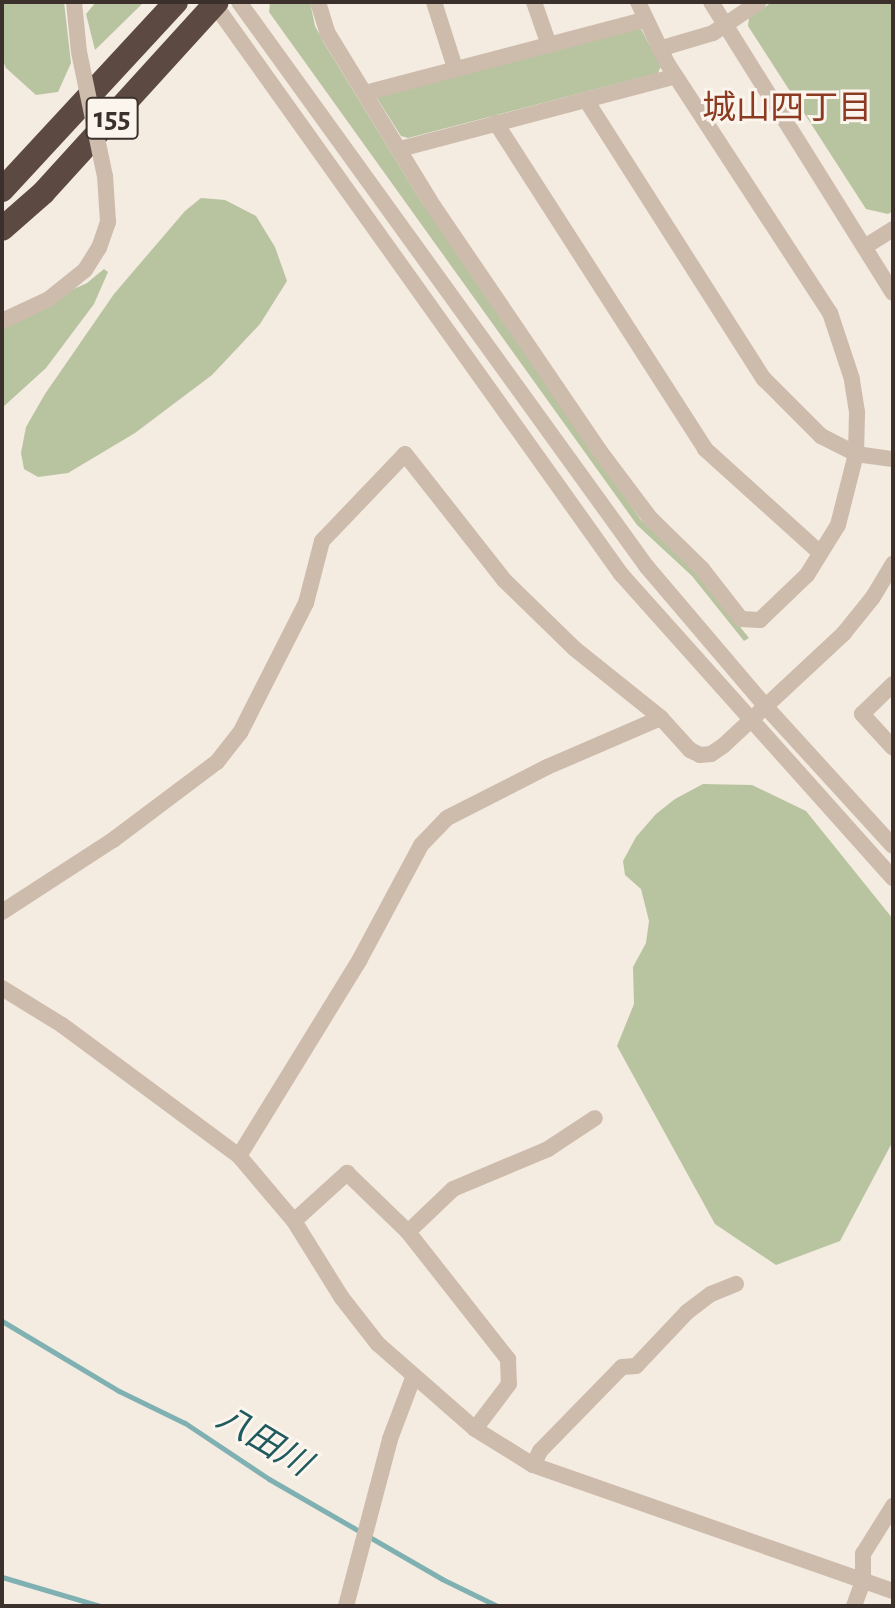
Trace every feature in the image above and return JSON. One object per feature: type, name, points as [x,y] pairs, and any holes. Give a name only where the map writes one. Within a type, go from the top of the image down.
[{"type":"highway","name":"155","points":[[2,190],[176,2]]},
{"type":"highway","name":"155","points":[[2,229],[43,193],[221,3]]},
{"type":"street","points":[[2,321],[49,299],[85,270],[99,248],[108,222],[105,176],[79,52],[74,2]]},
{"type":"street","points":[[318,2],[327,32],[434,207],[599,450],[650,518],[702,569],[741,619],[760,620],[807,575],[838,525],[856,454],[857,412],[852,379],[830,313],[659,49],[638,2]]},
{"type":"street","points":[[434,2],[455,68]]},
{"type":"street","points":[[534,2],[549,45]]},
{"type":"street","points":[[711,2],[723,26],[866,246],[893,293]]},
{"type":"street","points":[[659,49],[713,33],[759,2]]},
{"type":"street","points":[[221,3],[647,567],[766,707],[893,846]]},
{"type":"street","points":[[221,3],[621,574],[750,722],[893,878]]},
{"type":"street","points":[[365,93],[644,20]]},
{"type":"street","points":[[400,149],[676,76]]},
{"type":"street","points":[[586,100],[764,379],[821,436],[856,454],[893,459]]},
{"type":"street","points":[[496,123],[705,449],[820,553]]},
{"type":"street","points":[[866,246],[893,229]]},
{"type":"street","points":[[2,912],[113,840],[217,762],[240,733],[306,603],[322,541],[405,454],[504,580],[575,649],[661,718],[690,750],[700,755],[711,754],[750,722],[844,633],[893,566]]},
{"type":"street","points":[[893,684],[862,714],[893,748]]},
{"type":"street","points":[[239,1156],[360,959],[421,845],[447,818],[547,767],[661,718]]},
{"type":"street","points":[[2,988],[62,1025],[239,1156],[294,1221],[342,1298],[378,1344],[413,1378],[475,1429],[533,1465],[893,1591]]},
{"type":"street","points":[[408,1232],[453,1189],[548,1149],[595,1118]]},
{"type":"street","points":[[294,1221],[347,1173],[408,1232],[508,1359],[509,1384],[475,1429]]},
{"type":"street","points":[[533,1465],[540,1451],[622,1367],[636,1366],[687,1312],[711,1294],[736,1284]]},
{"type":"street","points":[[346,1606],[390,1439],[413,1378]]},
{"type":"street","points":[[854,1606],[863,1581],[863,1554],[893,1506]]},
{"type":"green space","points":[[2,2],[64,2],[71,63],[58,92],[36,95],[6,68],[2,59]]},
{"type":"green space","points":[[96,2],[144,2],[95,50],[86,14]]},
{"type":"green space","points":[[270,2],[310,2],[315,26],[324,43],[422,203],[641,520],[697,573],[749,638],[744,641],[692,576],[637,525],[269,12]]},
{"type":"green space","points":[[772,2],[893,2],[893,211],[888,214],[866,209],[748,26],[749,18]]},
{"type":"green space","points":[[640,27],[661,66],[658,73],[408,138],[401,136],[375,95]]},
{"type":"green space","points":[[201,198],[225,200],[256,216],[275,247],[287,281],[260,324],[212,375],[135,433],[68,473],[38,477],[24,469],[21,453],[26,427],[45,394],[114,294],[185,211]]},
{"type":"green space","points":[[104,269],[108,272],[94,304],[46,368],[2,408],[2,322],[87,283]]},
{"type":"green space","points":[[703,784],[752,785],[806,811],[893,919],[893,1141],[840,1241],[776,1265],[715,1224],[617,1046],[634,1004],[633,967],[646,943],[649,921],[641,889],[625,875],[623,861],[636,837],[656,814],[675,799]]},
{"type":"waterway","name":"八田川","points":[[2,1321],[119,1391],[185,1423],[269,1479],[442,1579],[497,1606]]},
{"type":"waterway","points":[[2,1577],[100,1606]]},
{"type":"district","name":"城山四丁目","points":[[787,110]]}]
